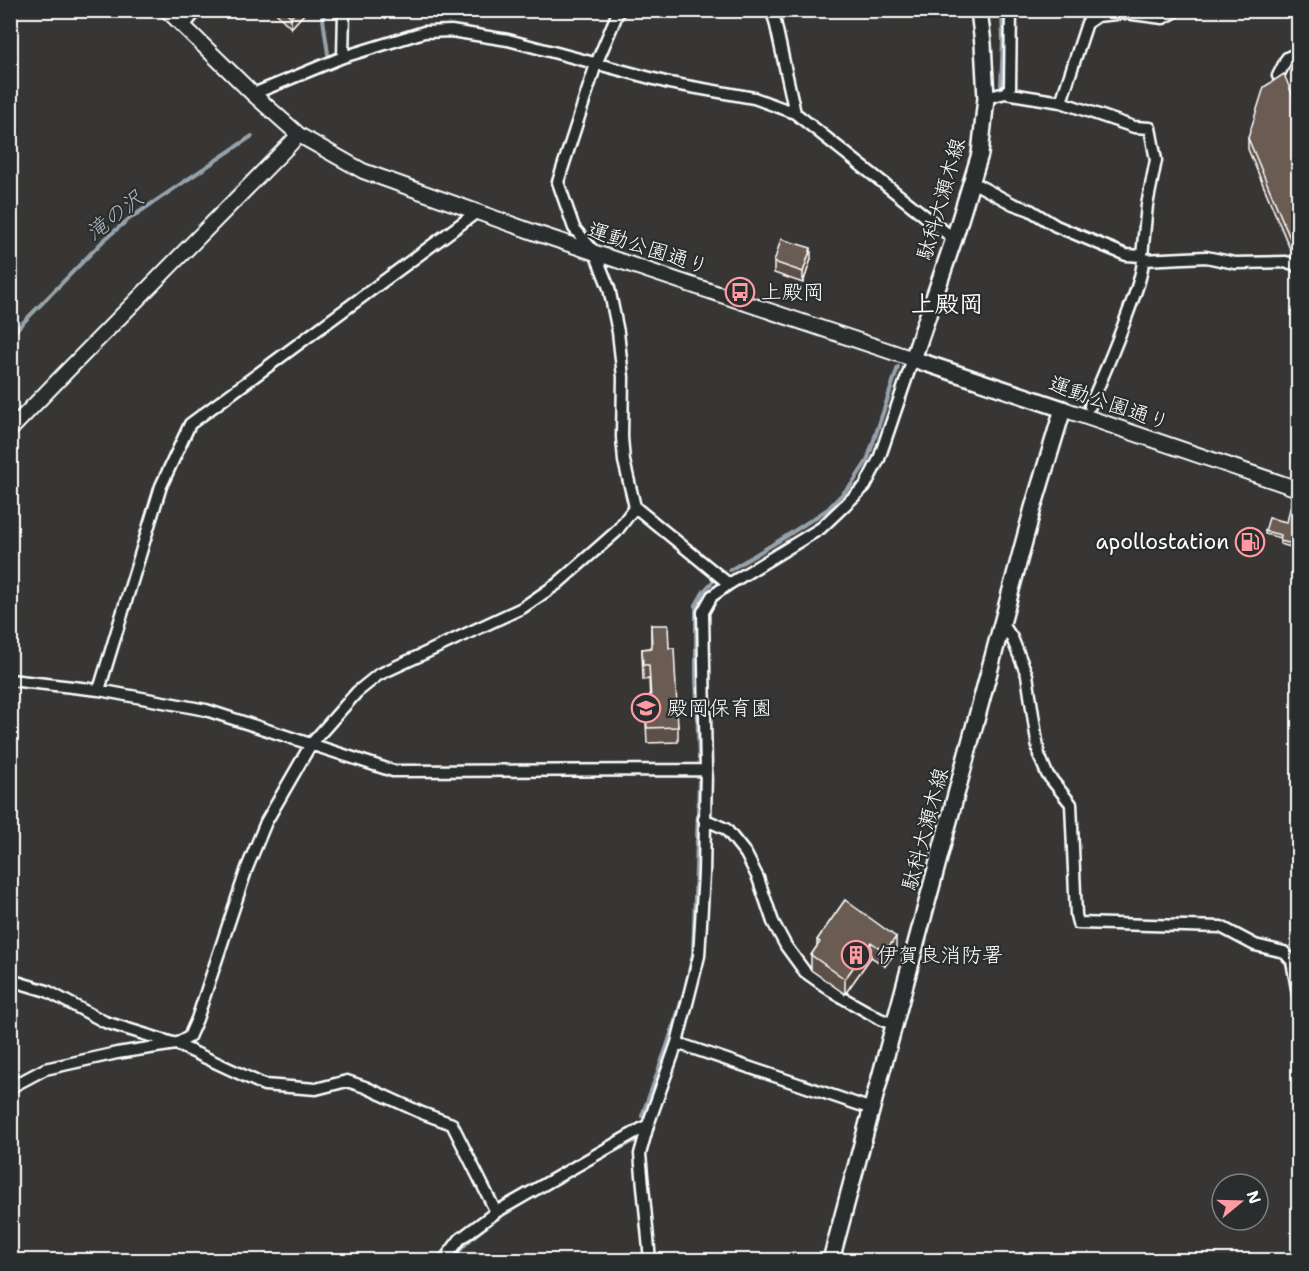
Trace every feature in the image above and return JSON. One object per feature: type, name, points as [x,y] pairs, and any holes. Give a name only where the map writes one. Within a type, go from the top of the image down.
[{"type":"main road","name":"駄科大瀬木線","points":[[913,359],[980,154],[986,98],[979,10]]},
{"type":"main road","name":"運動公園通り","points":[[913,359],[1063,409]]},
{"type":"main road","name":"駄科大瀬木線","points":[[831,1260],[1033,508],[1063,409]]},
{"type":"street","name":"運動公園通り","points":[[167,10],[253,94],[299,135],[363,171],[595,253],[913,359]]},
{"type":"street","points":[[184,26],[197,10]]},
{"type":"street","points":[[343,57],[344,10]]},
{"type":"street","points":[[619,10],[596,64],[558,182],[574,228],[595,253],[609,288],[618,332],[623,377],[624,461],[635,507],[729,584]]},
{"type":"street","points":[[771,10],[795,112]]},
{"type":"street","points":[[1005,93],[1010,87],[1011,10]]},
{"type":"street","points":[[1060,102],[1087,23],[1096,16],[1125,13],[1163,18],[1173,13],[1174,10]]},
{"type":"street","points":[[253,94],[343,57],[424,32],[451,31],[508,40],[669,83],[754,98],[795,112],[954,238]]},
{"type":"street","points":[[1278,76],[1287,58],[1293,55],[1299,57]]},
{"type":"street","points":[[986,98],[1005,93],[1060,102],[1134,127],[1150,128],[1156,160],[1147,205],[1142,270],[1114,351],[1090,406]]},
{"type":"street","points":[[10,430],[299,135]]},
{"type":"street","points":[[972,182],[1012,204],[1030,210],[1056,226],[1126,255],[1143,258],[1206,257],[1235,263],[1286,262],[1299,268]]},
{"type":"street","points":[[99,690],[161,486],[190,424],[477,212]]},
{"type":"street","points":[[650,1260],[640,1154],[677,1043],[699,956],[704,874],[706,770],[703,612],[712,596],[821,528],[865,486],[879,459],[913,359]]},
{"type":"street","name":"運動公園通り","points":[[1063,409],[1299,489]]},
{"type":"street","points":[[10,1089],[45,1069],[117,1053],[176,1044],[189,1037],[266,822],[311,744],[357,693],[378,675],[522,608],[557,584],[616,532],[635,507]]},
{"type":"street","points":[[1002,623],[1012,638],[1027,675],[1039,755],[1047,774],[1071,804],[1078,923],[1221,927],[1255,945],[1284,952],[1292,961],[1299,994]]},
{"type":"street","points":[[10,680],[99,690],[206,710],[393,771],[706,770]]},
{"type":"street","points":[[704,819],[726,829],[746,854],[758,878],[772,922],[805,972],[836,994],[880,1019],[894,1024]]},
{"type":"street","points":[[10,980],[47,990],[105,1022],[176,1044],[264,1085],[316,1089],[347,1081],[365,1086],[422,1113],[452,1124],[496,1212]]},
{"type":"street","points":[[677,1043],[872,1109]]},
{"type":"street","points":[[444,1260],[459,1239],[496,1212],[648,1125]]},
{"type":"building","points":[[284,10],[297,10],[291,17]]},
{"type":"building","points":[[1284,74],[1298,109],[1293,111],[1296,117],[1299,116],[1299,245],[1290,238],[1248,138],[1264,87]]},
{"type":"building","points":[[781,239],[811,248],[803,272],[774,262]]},
{"type":"building","points":[[1292,500],[1299,502],[1298,545],[1280,541],[1281,535],[1265,531],[1269,518],[1287,522]]},
{"type":"building","points":[[651,625],[668,625],[669,648],[674,648],[678,727],[647,728],[645,702],[651,701],[649,665],[643,665],[642,649],[652,648]]},
{"type":"building","name":"伊賀良消防署","points":[[845,900],[896,937],[885,952],[871,942],[845,979],[811,955],[820,942],[817,940]]},
{"type":"waterway","name":"滝の沢","points":[[324,10],[323,19],[328,54]]},
{"type":"waterway","points":[[1001,86],[1002,10]]},
{"type":"waterway","name":"滝の沢","points":[[10,336],[104,240],[129,219],[252,136]]},
{"type":"waterway","points":[[730,570],[828,509],[852,484],[867,461],[898,367]]},
{"type":"waterway","points":[[699,759],[696,605],[704,591],[715,579]]},
{"type":"waterway","points":[[642,1116],[685,990],[693,954],[699,781]]},
{"type":"waterway","points":[[598,1160],[634,1141]]},
{"type":"waterway","points":[[453,1260],[461,1249],[484,1228],[552,1186]]},
{"type":"place","name":"上殿岡","points":[[740,292]]},
{"type":"place","name":"apollostation","points":[[1250,542]]},
{"type":"place","name":"殿岡保育園","points":[[646,708]]},
{"type":"place","name":"伊賀良消防署","points":[[856,955]]},
{"type":"district","name":"上殿岡","points":[[947,304]]}]
